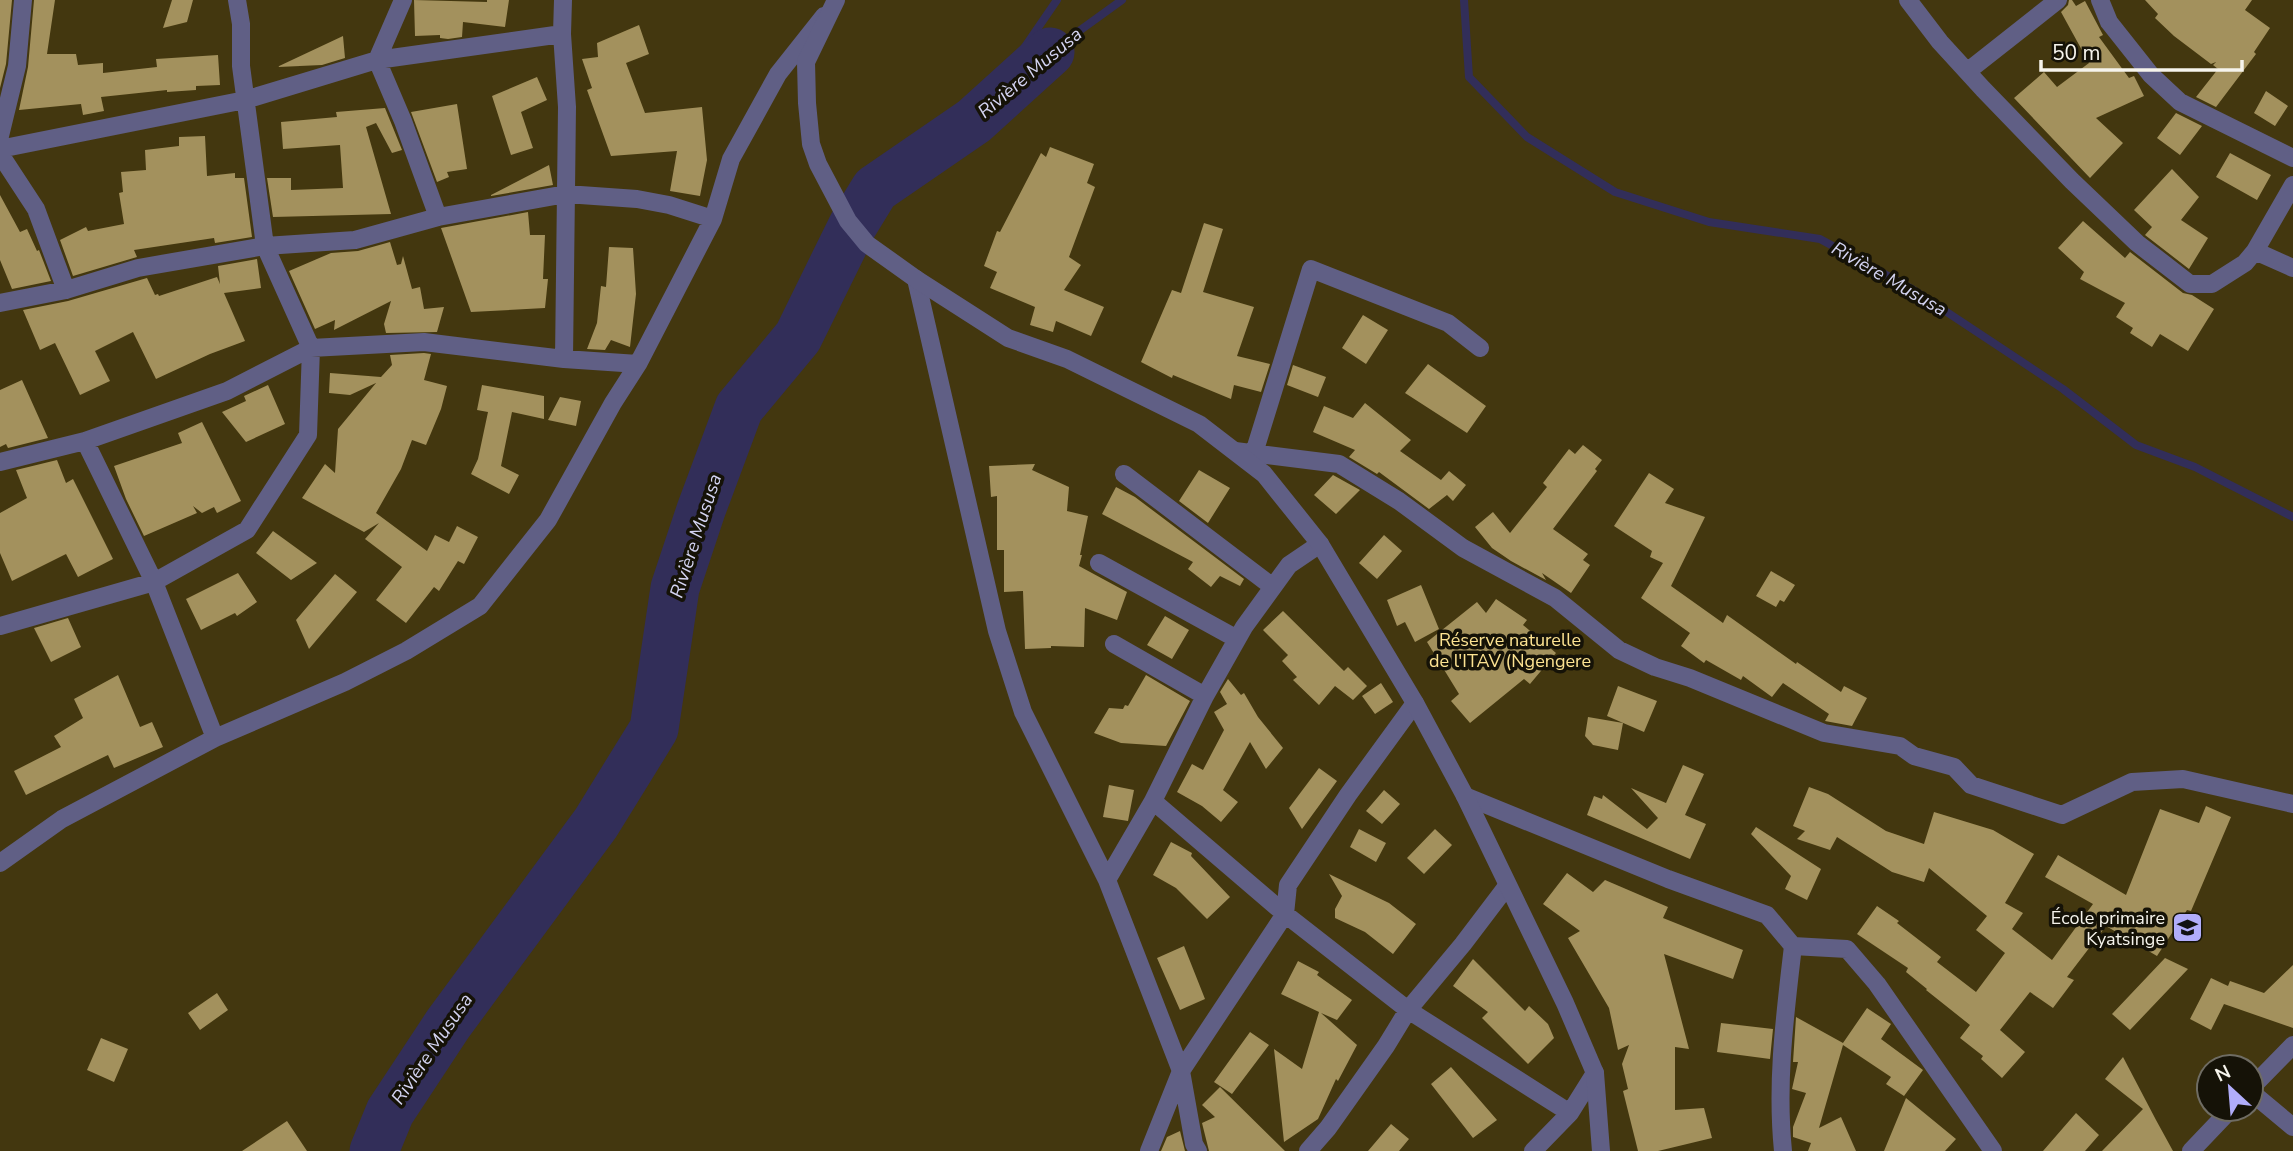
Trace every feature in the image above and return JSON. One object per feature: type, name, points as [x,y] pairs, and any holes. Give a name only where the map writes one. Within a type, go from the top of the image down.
[{"type":"street","points":[[0,136],[16,66],[23,0]]},
{"type":"street","points":[[0,626],[154,582],[247,530],[308,435],[310,348],[264,246],[241,66],[241,24],[237,0]]},
{"type":"street","points":[[402,0],[377,60],[403,121],[438,217]]},
{"type":"street","points":[[563,0],[562,34],[567,107],[564,359]]},
{"type":"street","points":[[1908,0],[1940,42],[2072,181],[2137,243],[2190,284],[2212,284],[2245,263],[2255,251],[2293,185]]},
{"type":"street","points":[[1968,71],[2058,0]]},
{"type":"street","points":[[2100,0],[2109,22],[2151,75],[2180,102],[2293,158]]},
{"type":"street","points":[[0,863],[62,819],[215,738],[345,682],[406,651],[480,606],[548,520],[613,403],[638,364],[713,219],[731,159],[778,74],[834,3]]},
{"type":"street","points":[[834,3],[806,62],[807,103],[811,144],[818,164],[848,221],[867,244],[1007,338],[1067,359],[1199,424],[1264,474],[1321,544],[1415,703],[1465,796],[1565,1003],[1595,1073],[1601,1151]]},
{"type":"street","points":[[0,149],[245,100],[377,60],[562,34]]},
{"type":"street","points":[[0,154],[36,209],[66,290]]},
{"type":"street","points":[[0,303],[66,290],[138,268],[264,246],[355,240],[438,217],[566,194],[669,205],[713,219]]},
{"type":"street","points":[[2255,251],[2293,268]]},
{"type":"street","points":[[1254,453],[1311,269],[1448,323],[1480,348]]},
{"type":"street","points":[[916,279],[997,631],[1023,712],[1107,880],[1181,1071],[1194,1144],[1198,1151]]},
{"type":"street","points":[[0,462],[85,441],[227,391],[310,348],[424,342],[564,359],[638,364]]},
{"type":"street","points":[[85,441],[154,582],[215,738]]},
{"type":"street","points":[[1235,451],[1339,464],[1399,501],[1463,548],[1555,598],[1619,650],[1655,667],[1690,678],[1824,733],[1900,746],[1914,756],[1954,767],[1971,785],[2062,815],[2132,782],[2182,779],[2293,804]]},
{"type":"street","points":[[1124,474],[1273,587]]},
{"type":"street","points":[[1107,880],[1153,801],[1205,696],[1237,639],[1289,565],[1321,544]]},
{"type":"street","points":[[1099,563],[1237,639]]},
{"type":"street","points":[[1114,643],[1205,696]]},
{"type":"street","points":[[1149,1151],[1181,1071],[1285,914],[1288,885],[1348,795],[1415,703]]},
{"type":"street","points":[[1465,796],[1668,879],[1767,915],[1793,946],[1782,1041],[1779,1110],[1783,1151]]},
{"type":"street","points":[[1153,801],[1285,914],[1408,1010],[1570,1113]]},
{"type":"street","points":[[1308,1151],[1328,1128],[1408,1010],[1507,886]]},
{"type":"street","points":[[1793,946],[1847,949],[1877,984],[1993,1151]]},
{"type":"street","points":[[2265,1075],[2293,1045]]},
{"type":"street","points":[[1533,1151],[1570,1113],[1595,1073]]},
{"type":"street","points":[[2265,1102],[2293,1127]]},
{"type":"street","points":[[2191,1151],[2218,1123]]},
{"type":"green space","name":"Réserve naturelle de l'ITAV (Ngengere","points":[[0,0],[2293,0],[2293,1151],[0,1151]]},
{"type":"building","points":[[0,0],[12,0],[6,64],[0,88]]},
{"type":"building","points":[[34,0],[55,0],[47,54],[76,54],[78,65],[103,63],[103,73],[157,67],[156,59],[218,55],[220,85],[196,86],[196,90],[167,90],[101,97],[104,111],[83,115],[81,104],[19,110],[28,67]]},
{"type":"building","points":[[172,0],[193,0],[187,22],[163,28]]},
{"type":"building","points":[[414,0],[509,0],[505,27],[463,22],[462,37],[448,39],[440,38],[440,35],[415,36]]},
{"type":"building","points":[[2069,0],[2076,6],[2085,1],[2103,35],[2099,37],[2129,78],[2134,76],[2144,96],[2096,118],[2123,143],[2090,178],[2014,98],[2044,72],[2057,87],[2089,63],[2061,12]]},
{"type":"building","points":[[2145,0],[2252,0],[2245,10],[2270,28],[2254,52],[2256,54],[2216,107],[2196,97],[2218,69],[2213,65],[2216,62],[2211,64],[2174,36],[2155,18],[2158,14]]},
{"type":"building","points":[[639,25],[649,54],[626,63],[645,113],[702,107],[707,160],[700,196],[670,191],[677,151],[611,156],[587,90],[592,88],[582,59],[598,57],[597,43]]},
{"type":"building","points":[[343,36],[345,58],[322,65],[277,67]]},
{"type":"building","points":[[537,77],[547,100],[521,112],[533,148],[511,155],[492,96]]},
{"type":"building","points":[[2266,91],[2288,106],[2275,126],[2254,113]]},
{"type":"building","points":[[457,104],[467,169],[447,172],[449,177],[437,182],[411,112]]},
{"type":"building","points":[[385,108],[402,150],[392,153],[376,123],[366,127],[391,214],[273,217],[267,178],[291,178],[291,190],[343,188],[340,145],[283,149],[281,122],[337,117],[336,112]]},
{"type":"building","points":[[2176,113],[2202,126],[2180,155],[2157,138]]},
{"type":"building","points":[[205,136],[207,176],[235,173],[235,178],[244,178],[252,237],[215,243],[214,238],[134,250],[137,257],[73,276],[60,240],[86,227],[88,231],[124,224],[119,193],[123,192],[121,172],[146,170],[145,150],[179,146],[179,137]]},
{"type":"building","points":[[1050,147],[1094,164],[1087,183],[1095,187],[1069,257],[1081,265],[1064,290],[1104,307],[1091,336],[1056,321],[1053,332],[1030,325],[1035,307],[990,288],[997,272],[984,266],[997,231],[1000,232],[1041,153],[1046,157]]},
{"type":"building","points":[[2230,153],[2271,175],[2257,200],[2216,177]]},
{"type":"building","points":[[549,165],[553,185],[491,196],[491,195]]},
{"type":"building","points":[[2172,169],[2199,197],[2181,220],[2208,238],[2189,269],[2145,235],[2152,227],[2134,210]]},
{"type":"building","points":[[0,195],[20,232],[27,229],[51,281],[12,289],[0,260]]},
{"type":"building","points":[[528,212],[530,235],[545,235],[543,279],[548,279],[545,308],[471,312],[441,228]]},
{"type":"building","points":[[2083,221],[2125,258],[2130,252],[2183,293],[2192,295],[2214,309],[2188,351],[2160,334],[2152,347],[2130,333],[2133,328],[2116,317],[2125,303],[2080,279],[2084,272],[2058,248]]},
{"type":"building","points":[[1204,223],[1223,229],[1203,292],[1254,307],[1237,356],[1270,364],[1261,392],[1234,385],[1231,399],[1173,375],[1172,378],[1141,362],[1172,290],[1181,293]]},
{"type":"building","points":[[390,242],[397,265],[401,264],[403,256],[412,289],[420,287],[424,309],[444,307],[437,332],[386,333],[384,324],[391,301],[334,330],[335,320],[315,329],[289,271],[331,253],[358,251]]},
{"type":"building","points":[[609,247],[633,248],[636,294],[630,347],[611,340],[605,350],[587,349],[597,323],[601,286],[606,287]]},
{"type":"building","points":[[257,259],[261,288],[224,293],[245,341],[156,379],[133,332],[95,351],[110,381],[80,395],[55,343],[40,350],[23,310],[68,301],[147,278],[155,295],[159,296],[217,277],[220,284],[218,266]]},
{"type":"building","points":[[1363,315],[1388,330],[1366,364],[1342,348]]},
{"type":"building","points":[[431,354],[424,380],[447,386],[441,409],[426,445],[412,440],[401,469],[376,513],[427,551],[435,535],[449,542],[457,526],[478,537],[464,564],[458,561],[439,591],[434,587],[406,623],[376,600],[402,567],[365,539],[379,523],[364,532],[302,498],[325,464],[335,473],[338,429],[376,383],[350,395],[329,393],[330,373],[381,377],[392,365],[390,355]]},
{"type":"building","points":[[1428,364],[1486,406],[1467,433],[1405,393]]},
{"type":"building","points":[[1293,365],[1326,377],[1318,397],[1287,385]]},
{"type":"building","points":[[22,380],[48,438],[8,448],[6,444],[0,447],[0,390]]},
{"type":"building","points":[[268,385],[285,424],[246,442],[222,412],[246,401],[244,396]]},
{"type":"building","points":[[482,385],[544,396],[544,419],[512,412],[501,466],[519,475],[509,494],[471,474],[478,459],[488,412],[477,410]]},
{"type":"building","points":[[560,397],[581,401],[576,426],[548,420]]},
{"type":"building","points":[[1365,403],[1411,440],[1400,451],[1441,480],[1449,471],[1466,485],[1453,501],[1447,495],[1429,509],[1379,472],[1377,474],[1349,457],[1355,450],[1313,432],[1324,406],[1353,418]]},
{"type":"building","points":[[202,422],[241,501],[217,513],[214,507],[202,513],[193,506],[197,513],[144,536],[114,466],[182,443],[178,433]]},
{"type":"building","points":[[1583,445],[1602,460],[1595,469],[1597,471],[1553,529],[1588,554],[1583,560],[1590,565],[1571,593],[1542,573],[1546,580],[1492,548],[1475,527],[1493,512],[1510,533],[1547,487],[1543,483],[1569,449],[1575,454]]},
{"type":"building","points":[[57,460],[66,483],[73,479],[113,559],[78,577],[66,554],[12,581],[0,553],[0,513],[27,498],[16,470]]},
{"type":"building","points":[[1035,464],[1032,470],[1069,487],[1067,511],[1088,516],[1079,566],[1127,592],[1117,620],[1085,608],[1084,647],[1051,646],[1025,649],[1023,591],[1004,592],[1004,550],[997,550],[997,496],[991,497],[989,466]]},
{"type":"building","points":[[1199,470],[1230,488],[1208,523],[1179,501]]},
{"type":"building","points":[[1649,473],[1674,489],[1665,503],[1705,517],[1671,586],[1723,623],[1727,615],[1841,692],[1844,686],[1867,698],[1852,726],[1825,721],[1829,714],[1783,683],[1772,697],[1743,676],[1741,680],[1706,660],[1704,663],[1681,646],[1690,633],[1641,598],[1663,563],[1650,557],[1652,551],[1614,526]]},
{"type":"building","points":[[1333,475],[1360,490],[1336,514],[1314,495]]},
{"type":"building","points":[[1116,487],[1135,497],[1244,579],[1240,586],[1220,576],[1211,587],[1188,569],[1193,562],[1102,514]]},
{"type":"building","points":[[273,531],[317,563],[291,580],[256,553]]},
{"type":"building","points":[[1384,535],[1402,551],[1377,579],[1359,563]]},
{"type":"building","points":[[1771,571],[1795,585],[1784,602],[1780,600],[1776,607],[1756,596]]},
{"type":"building","points":[[238,573],[257,602],[237,616],[235,613],[201,630],[186,599]]},
{"type":"building","points":[[335,574],[357,592],[309,649],[296,620]]},
{"type":"building","points":[[1421,585],[1439,629],[1415,642],[1405,622],[1397,626],[1387,600]]},
{"type":"building","points":[[1496,599],[1527,620],[1523,625],[1556,653],[1530,684],[1524,679],[1470,723],[1451,701],[1459,694],[1427,642],[1477,602],[1486,613]]},
{"type":"building","points":[[1283,611],[1344,671],[1348,667],[1367,686],[1353,700],[1335,686],[1319,705],[1293,680],[1297,677],[1282,661],[1288,655],[1263,630]]},
{"type":"building","points":[[1165,616],[1189,630],[1172,659],[1147,645]]},
{"type":"building","points":[[68,618],[81,647],[51,662],[34,628]]},
{"type":"building","points":[[118,675],[140,727],[152,722],[163,747],[114,768],[108,755],[26,795],[14,771],[61,747],[54,736],[83,718],[74,699]]},
{"type":"building","points":[[1146,675],[1190,701],[1166,746],[1121,743],[1094,733],[1109,708],[1123,709],[1125,705],[1128,706]]},
{"type":"building","points":[[1228,679],[1241,695],[1244,693],[1258,717],[1283,748],[1266,769],[1250,742],[1223,790],[1238,802],[1221,822],[1202,806],[1177,792],[1192,764],[1203,770],[1224,730],[1214,712],[1227,704],[1220,692]]},
{"type":"building","points":[[1381,683],[1393,702],[1375,714],[1362,696]]},
{"type":"building","points":[[1618,686],[1657,701],[1644,732],[1607,716]]},
{"type":"building","points":[[1588,717],[1623,723],[1618,750],[1593,745],[1585,736]]},
{"type":"building","points":[[1683,765],[1704,774],[1685,815],[1706,824],[1690,859],[1587,815],[1594,796],[1602,799],[1603,795],[1647,829],[1658,818],[1631,788],[1666,803]]},
{"type":"building","points":[[1319,768],[1337,781],[1302,829],[1289,808]]},
{"type":"building","points":[[1109,785],[1134,790],[1128,821],[1103,817]]},
{"type":"building","points":[[1809,787],[1828,794],[1886,831],[1924,844],[1934,812],[1993,830],[2034,854],[2005,903],[2023,913],[2012,929],[2052,960],[2093,904],[2045,877],[2058,855],[2126,895],[2160,809],[2199,823],[2206,806],[2231,817],[2191,911],[2187,910],[2157,956],[2106,926],[2067,977],[2074,980],[2053,1008],[2030,992],[2000,1030],[2025,1052],[2002,1078],[1981,1059],[1983,1056],[1960,1038],[1970,1025],[1906,972],[1908,968],[1857,934],[1877,906],[1941,957],[1937,962],[1976,992],[2005,953],[1976,930],[1987,916],[1929,868],[1924,882],[1892,872],[1837,837],[1830,850],[1797,839],[1805,831],[1793,826]]},
{"type":"building","points":[[1384,790],[1400,804],[1382,824],[1366,811]]},
{"type":"building","points":[[1756,827],[1821,869],[1807,900],[1785,889],[1791,876],[1751,834]]},
{"type":"building","points":[[1359,829],[1386,843],[1376,862],[1350,847]]},
{"type":"building","points":[[1435,829],[1452,845],[1424,874],[1407,858]]},
{"type":"building","points":[[1171,842],[1192,853],[1191,856],[1230,897],[1207,919],[1176,888],[1153,875]]},
{"type":"building","points":[[1567,873],[1593,892],[1605,880],[1668,907],[1663,918],[1743,950],[1733,979],[1664,954],[1689,1049],[1675,1047],[1675,1110],[1704,1108],[1712,1138],[1658,1151],[1638,1151],[1623,1091],[1628,1089],[1622,1064],[1629,1045],[1618,1050],[1609,1008],[1568,938],[1580,931],[1543,904]]},
{"type":"building","points":[[1329,874],[1389,903],[1416,924],[1393,954],[1365,932],[1335,918],[1335,909],[1342,896]]},
{"type":"building","points":[[1184,946],[1205,999],[1180,1010],[1157,958]]},
{"type":"building","points":[[2165,958],[2188,969],[2130,1030],[2112,1014]]},
{"type":"building","points":[[1473,959],[1525,1011],[1529,1006],[1548,1024],[1554,1038],[1528,1064],[1482,1018],[1488,1012],[1453,986]]},
{"type":"building","points":[[1298,961],[1319,972],[1317,975],[1352,1000],[1337,1020],[1321,1013],[1357,1045],[1338,1081],[1336,1079],[1318,1119],[1284,1142],[1274,1049],[1302,1069],[1319,1012],[1281,994]]},
{"type":"building","points":[[2293,965],[2293,1028],[2224,1004],[2211,1030],[2190,1019],[2211,978],[2228,986],[2230,981],[2264,993]]},
{"type":"building","points":[[217,993],[228,1010],[200,1030],[188,1013]]},
{"type":"building","points":[[1867,1008],[1891,1024],[1881,1039],[1923,1070],[1904,1096],[1886,1084],[1891,1077],[1843,1045],[1819,1128],[1841,1117],[1856,1151],[1808,1151],[1811,1143],[1793,1137],[1793,1127],[1806,1093],[1792,1089],[1798,1062],[1793,1062],[1796,1017],[1843,1043]]},
{"type":"building","points":[[1721,1023],[1773,1029],[1770,1059],[1717,1052]]},
{"type":"building","points":[[1250,1032],[1269,1045],[1232,1094],[1214,1082]]},
{"type":"building","points":[[101,1038],[128,1049],[114,1082],[87,1070]]},
{"type":"building","points":[[2123,1057],[2173,1151],[2102,1151],[2143,1109],[2105,1079]]},
{"type":"building","points":[[1451,1067],[1497,1120],[1473,1138],[1431,1084]]},
{"type":"building","points":[[1220,1087],[1285,1151],[1209,1151],[1202,1123],[1215,1117],[1202,1105]]},
{"type":"building","points":[[1906,1098],[1956,1139],[1945,1151],[1884,1151]]},
{"type":"building","points":[[2076,1113],[2099,1135],[2085,1151],[2043,1151]]},
{"type":"building","points":[[287,1121],[307,1151],[242,1151]]},
{"type":"building","points":[[1391,1124],[1409,1139],[1399,1151],[1368,1151]]},
{"type":"building","points":[[1180,1131],[1185,1151],[1161,1151],[1167,1137]]},
{"type":"waterway","points":[[974,121],[1057,0]]},
{"type":"waterway","name":"Rivière Mususa","points":[[1050,52],[1122,0]]},
{"type":"waterway","name":"Rivière Mususa","points":[[1464,0],[1469,77],[1527,137],[1615,192],[1709,222],[1820,239],[1912,289],[2063,389],[2136,445],[2195,467],[2293,517]]},
{"type":"waterway","name":"Rivière Mususa","points":[[374,1151],[390,1112],[448,1024],[596,823],[654,729],[675,588],[739,408],[798,337],[853,225],[875,189],[974,121],[1050,52]]},
{"type":"place","name":"École primaire Kyatsinge","points":[[2188,928]]}]
